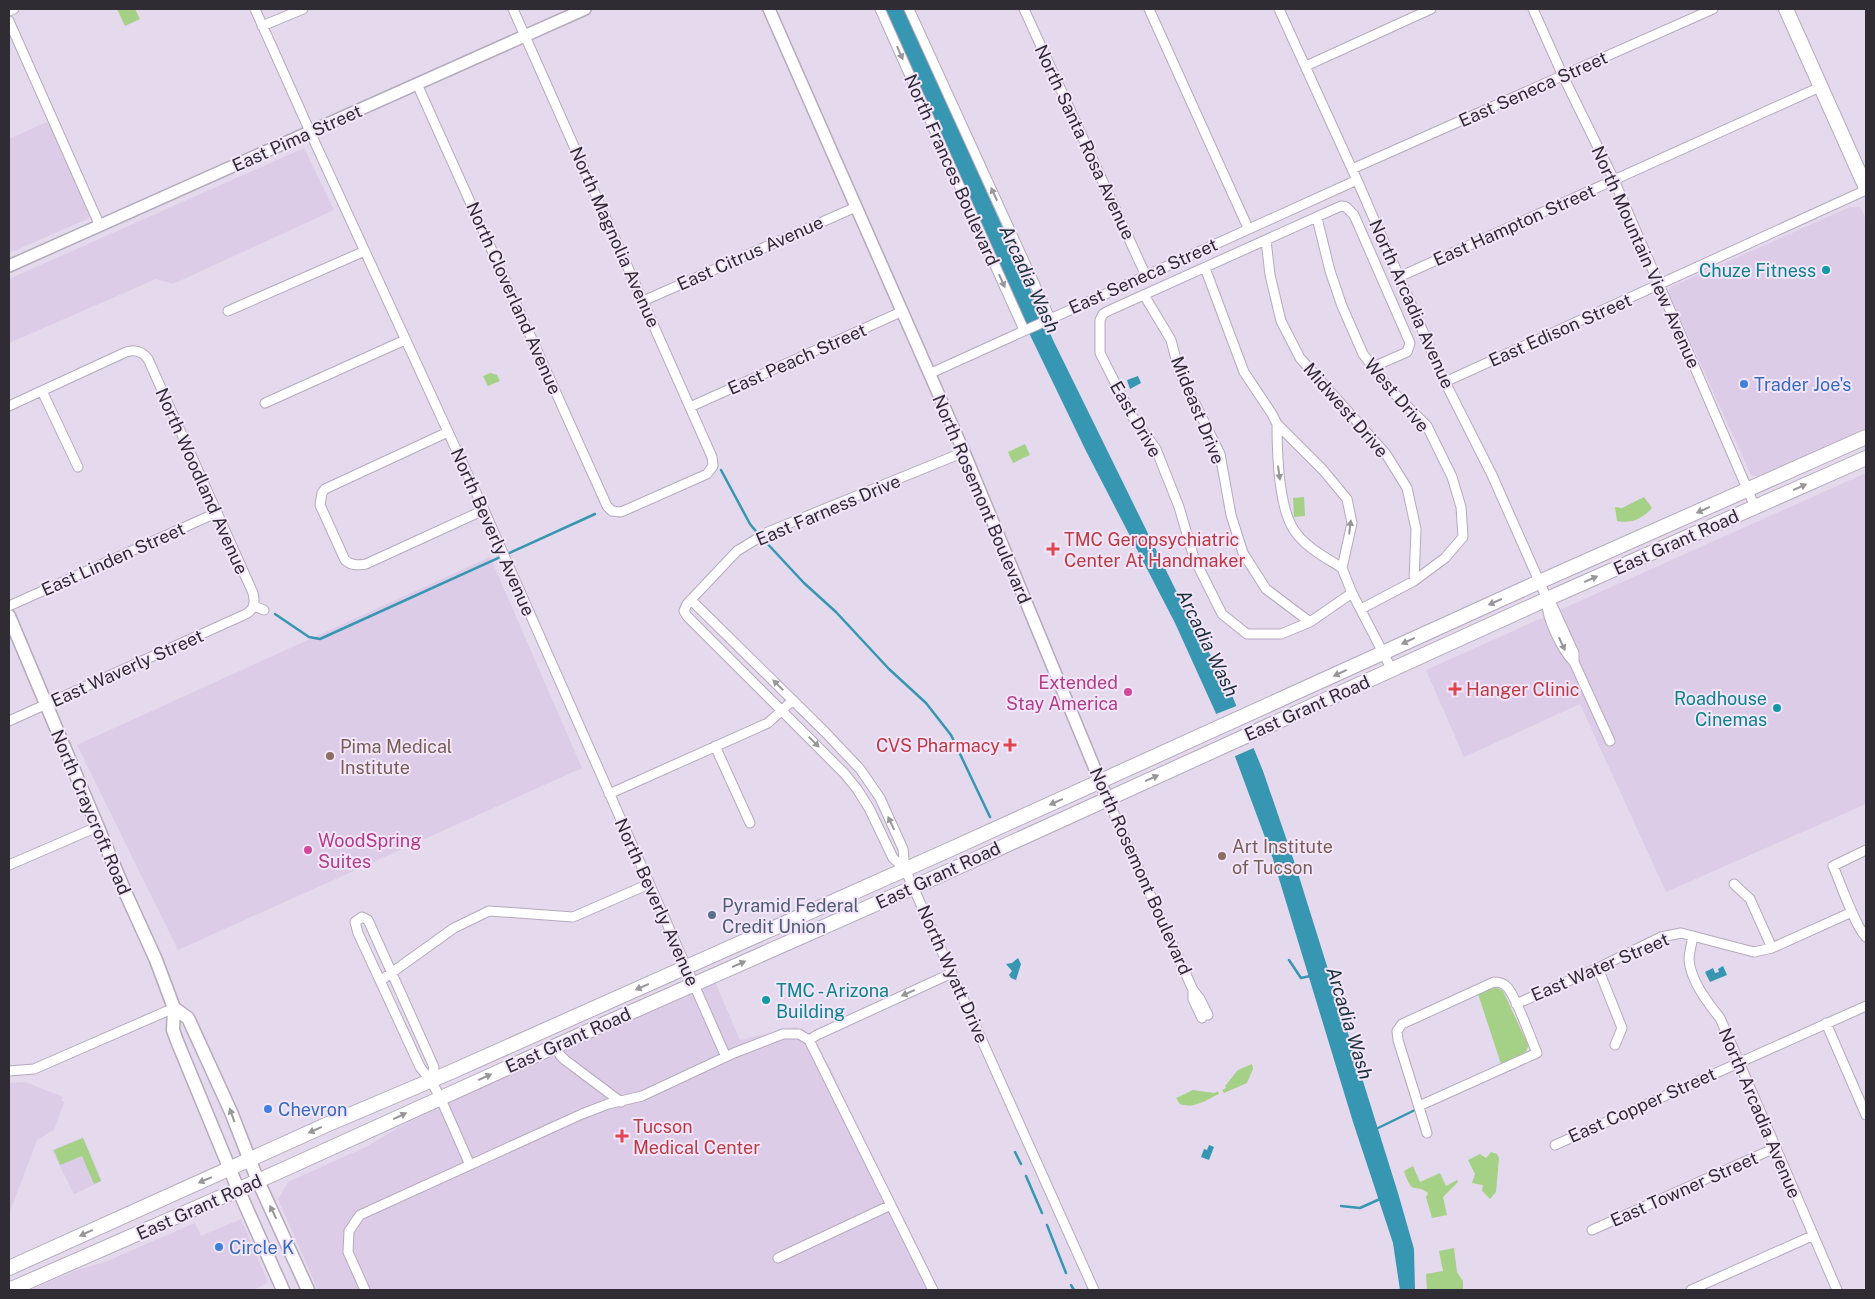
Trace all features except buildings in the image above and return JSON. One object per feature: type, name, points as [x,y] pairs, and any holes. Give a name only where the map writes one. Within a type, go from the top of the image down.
[{"type":"main road","points":[[1786,9],[1866,190]]},
{"type":"main road","name":"East Grant Road","points":[[9,1268],[687,967],[1539,582],[1748,491],[1866,437]]},
{"type":"main road","name":"East Grant Road","points":[[9,1290],[238,1190],[914,887],[1546,599],[1866,458]]},
{"type":"main road","name":"North Craycroft Road","points":[[9,616],[97,827],[146,937],[174,1008],[173,1030],[238,1190],[282,1288]]},
{"type":"main road","points":[[556,1046],[554,1038],[586,1020],[605,1003]]},
{"type":"main road","name":"North Craycroft Road","points":[[174,1008],[188,1018],[231,1112],[258,1181],[308,1290]]},
{"type":"street","points":[[9,11],[14,9]]},
{"type":"street","name":"North Beverly Avenue","points":[[255,9],[484,510],[726,1057]]},
{"type":"street","points":[[262,26],[303,9]]},
{"type":"street","name":"North Magnolia Avenue","points":[[513,9],[712,457],[713,466]]},
{"type":"street","name":"East Pima Street","points":[[9,266],[585,9]]},
{"type":"street","name":"North Rosemont Boulevard","points":[[769,9],[964,452],[1100,782],[1193,990],[1193,999],[1205,1017]]},
{"type":"street","name":"North Frances Boulevard","points":[[880,9],[1025,330]]},
{"type":"street","name":"North Frances Boulevard","points":[[909,9],[1049,319]]},
{"type":"street","name":"North Santa Rosa Avenue","points":[[1024,9],[1146,276]]},
{"type":"street","points":[[1149,9],[1248,228]]},
{"type":"street","name":"North Arcadia Avenue","points":[[1280,9],[1358,180],[1445,382],[1492,475],[1546,599],[1546,609],[1567,655],[1574,662],[1610,741]]},
{"type":"street","points":[[1306,66],[1431,9]]},
{"type":"street","name":"North Mountain View Avenue","points":[[1533,9],[1563,76],[1614,180],[1755,507]]},
{"type":"street","name":"East Seneca Street","points":[[1352,169],[1713,9]]},
{"type":"street","points":[[9,21],[100,226]]},
{"type":"street","name":"North Cloverland Avenue","points":[[417,84],[607,506],[612,512],[620,512],[707,474],[713,466]]},
{"type":"street","name":"East Hampton Street","points":[[1399,277],[1820,87]]},
{"type":"street","name":"East Seneca Street","points":[[930,374],[1248,228],[1358,180]]},
{"type":"street","name":"East Edison Street","points":[[1445,382],[1866,190]]},
{"type":"street","name":"East Citrus Avenue","points":[[643,300],[856,206]]},
{"type":"street","points":[[1144,295],[1342,206],[1346,207],[1354,215],[1410,342],[1407,352],[1373,367]]},
{"type":"street","name":"West Drive","points":[[1318,218],[1330,271],[1362,354],[1390,389],[1427,426],[1452,477],[1461,507],[1463,538],[1445,558],[1414,581],[1361,609]]},
{"type":"street","name":"Midwest Drive","points":[[1266,240],[1270,275],[1281,321],[1300,358],[1386,454],[1407,488],[1416,529],[1414,581]]},
{"type":"street","points":[[228,311],[365,251]]},
{"type":"street","points":[[1205,268],[1244,372],[1277,424],[1323,470],[1347,499],[1352,523],[1342,568],[1352,593],[1385,652],[1392,670]]},
{"type":"street","name":"East Drive","points":[[1144,295],[1103,314],[1100,320],[1100,353],[1132,416],[1156,449],[1179,507],[1194,558],[1222,614],[1247,634],[1281,634],[1310,622],[1352,593]]},
{"type":"street","name":"Mideast Drive","points":[[1144,295],[1171,340],[1179,371],[1220,454],[1231,515],[1243,553],[1266,589],[1310,622]]},
{"type":"street","name":"East Peach Street","points":[[690,407],[903,311]]},
{"type":"street","points":[[265,403],[405,340]]},
{"type":"street","name":"North Woodland Avenue","points":[[42,391],[126,352],[139,349],[148,359],[253,593],[254,606]]},
{"type":"street","points":[[9,406],[42,391],[78,467]]},
{"type":"street","points":[[1277,424],[1277,456],[1288,517],[1302,540],[1342,568]]},
{"type":"street","points":[[448,432],[325,488],[320,498],[320,504],[345,560],[357,566],[366,564],[484,510]]},
{"type":"street","name":"East Farness Drive","points":[[688,603],[737,551],[768,532],[964,452]]},
{"type":"street","name":"East Linden Street","points":[[9,606],[216,513]]},
{"type":"street","points":[[688,603],[684,611],[687,616],[844,773],[869,808],[894,858],[905,869]]},
{"type":"street","name":"North Wyatt Drive","points":[[688,603],[736,644],[793,700],[860,769],[872,785],[903,849],[905,869],[1094,1290]]},
{"type":"street","points":[[254,606],[264,610]]},
{"type":"street","name":"East Waverly Street","points":[[9,721],[246,614],[254,606]]},
{"type":"street","points":[[725,655],[736,644]]},
{"type":"street","points":[[609,794],[768,723],[793,700]]},
{"type":"street","points":[[715,746],[750,823]]},
{"type":"street","points":[[9,865],[97,827]]},
{"type":"street","points":[[1866,850],[1833,866],[1852,912],[1862,933],[1866,937]]},
{"type":"street","points":[[380,981],[454,928],[489,911],[573,918],[649,884]]},
{"type":"street","points":[[1734,884],[1750,899],[1772,948]]},
{"type":"street","name":"East Water Street","points":[[1420,1106],[1398,1040],[1397,1031],[1402,1024],[1494,982],[1501,982],[1508,988],[1516,1004],[1598,968],[1661,937],[1681,933],[1754,952],[1772,948],[1852,912]]},
{"type":"street","points":[[431,1081],[434,1068],[392,972],[368,920],[365,917],[359,918],[355,922],[355,927],[420,1067],[431,1081],[440,1098],[470,1165]]},
{"type":"street","name":"North Arcadia Avenue","points":[[1692,936],[1689,960],[1696,982],[1702,996],[1720,1018],[1812,1236],[1837,1290]]},
{"type":"street","points":[[1598,968],[1622,1028],[1614,1045]]},
{"type":"street","points":[[809,1040],[952,973]]},
{"type":"street","points":[[1427,1133],[1420,1106],[1536,1053],[1516,1004]]},
{"type":"street","name":"East Copper Street","points":[[1555,1145],[1866,1006]]},
{"type":"street","points":[[9,1071],[34,1069],[174,1008]]},
{"type":"street","points":[[1826,1024],[1865,1110]]},
{"type":"street","points":[[365,1290],[348,1252],[349,1231],[360,1215],[582,1114],[608,1104],[642,1096],[726,1057],[783,1034],[799,1034],[809,1040],[933,1290]]},
{"type":"street","points":[[556,1046],[563,1058],[621,1102]]},
{"type":"street","name":"East Towner Street","points":[[1592,1230],[1775,1148]]},
{"type":"street","points":[[778,1258],[891,1205]]},
{"type":"street","points":[[1691,1290],[1812,1236]]},
{"type":"shaded area","points":[[49,121],[90,218],[9,253],[9,139]]},
{"type":"shaded area","points":[[304,148],[334,210],[173,284],[156,279],[9,343],[9,279]]},
{"type":"shaded area","points":[[1850,207],[1860,207],[1866,219],[1866,431],[1762,478],[1751,475],[1668,292],[1671,287]]},
{"type":"shaded area","points":[[1866,473],[1866,804],[1666,892],[1580,704],[1464,757],[1426,670]]},
{"type":"shaded area","name":"Pima Medical Institute","points":[[490,557],[582,768],[178,950],[77,745]]},
{"type":"shaded area","name":"Tucson Medical Center","points":[[715,982],[740,1040],[796,1027],[812,1037],[832,1071],[852,1117],[938,1290],[318,1290],[278,1199],[288,1182],[368,1146],[399,1127],[491,1083]]},
{"type":"shaded area","points":[[25,1082],[63,1097],[61,1101],[64,1102],[54,1130],[37,1140],[9,1214],[9,1083]]},
{"type":"shaded area","points":[[83,1137],[102,1181],[74,1194],[52,1150]]},
{"type":"shaded area","points":[[241,1219],[268,1282],[254,1290],[30,1290],[77,1270],[105,1262],[195,1223],[201,1236]]},
{"type":"green space","points":[[117,9],[135,9],[140,19],[125,26]]},
{"type":"green space","points":[[490,373],[497,375],[500,381],[488,386],[483,376]]},
{"type":"green space","points":[[1025,444],[1030,455],[1013,463],[1008,452]]},
{"type":"green space","points":[[1304,497],[1305,516],[1294,517],[1293,498]]},
{"type":"green space","points":[[1644,497],[1652,508],[1648,512],[1632,521],[1617,521],[1615,507],[1622,508]]},
{"type":"green space","points":[[1496,987],[1503,991],[1528,1045],[1522,1055],[1501,1064],[1478,994]]},
{"type":"green space","points":[[1252,1064],[1253,1069],[1247,1083],[1224,1093],[1222,1090],[1226,1088],[1225,1086],[1238,1070]]},
{"type":"green space","points":[[1193,1090],[1214,1093],[1218,1091],[1219,1094],[1196,1105],[1180,1104],[1176,1098]]},
{"type":"green space","points":[[83,1138],[101,1181],[94,1184],[82,1156],[60,1165],[54,1150]]},
{"type":"green space","points":[[1491,1152],[1497,1154],[1499,1158],[1496,1192],[1490,1199],[1482,1191],[1483,1185],[1472,1183],[1475,1174],[1468,1160],[1480,1154],[1486,1158]]},
{"type":"green space","points":[[1413,1166],[1420,1182],[1440,1173],[1446,1186],[1457,1180],[1458,1182],[1443,1197],[1447,1215],[1432,1218],[1426,1197],[1428,1193],[1412,1187],[1404,1171]]},
{"type":"green space","points":[[1454,1248],[1457,1272],[1463,1281],[1463,1290],[1427,1290],[1426,1274],[1443,1271],[1439,1251]]},
{"type":"water","name":"Arcadia Wash","points":[[885,9],[905,9],[1053,340],[1188,615],[1229,688],[1263,771],[1296,867],[1398,1193],[1414,1249],[1415,1290],[1400,1290],[1393,1243],[1353,1122],[1273,859],[1233,751],[1175,623],[1086,451],[1015,304],[988,238]]},
{"type":"water","points":[[1138,376],[1141,383],[1130,389],[1127,380]]},
{"type":"water","points":[[1018,958],[1021,964],[1016,980],[1009,975],[1012,971],[1006,964],[1012,963]]},
{"type":"water","points":[[1723,966],[1727,975],[1710,982],[1705,972],[1713,968],[1715,973],[1719,972],[1718,969]]},
{"type":"water","points":[[1209,1145],[1214,1147],[1209,1160],[1201,1157],[1204,1149],[1207,1150]]},
{"type":"pier","points":[[1239,705],[1256,747],[1233,757],[1216,714]]},
{"type":"waterway","points":[[721,470],[750,524],[759,535]]},
{"type":"waterway","points":[[275,614],[309,637],[320,639],[595,514]]},
{"type":"waterway","points":[[763,539],[804,583],[836,612],[889,669],[926,703],[951,735],[990,817]]},
{"type":"waterway","points":[[1289,960],[1301,978],[1310,976]]},
{"type":"waterway","points":[[1376,1129],[1415,1110]]},
{"type":"waterway","points":[[1015,1152],[1021,1164]]},
{"type":"waterway","points":[[1026,1176],[1042,1213]]},
{"type":"waterway","points":[[1341,1206],[1360,1208],[1380,1199]]},
{"type":"waterway","points":[[1047,1225],[1066,1273]]},
{"type":"waterway","points":[[1071,1285],[1074,1290]]},
{"type":"place","name":"Chuze Fitness","points":[[1826,270]]},
{"type":"place","name":"Trader Joe's","points":[[1744,384]]},
{"type":"place","name":"TMC Geropsychiatric Center At Handmaker","points":[[1053,549]]},
{"type":"place","name":"Hanger Clinic","points":[[1455,689]]},
{"type":"place","name":"Extended Stay America","points":[[1128,692]]},
{"type":"place","name":"Roadhouse Cinemas","points":[[1777,708]]},
{"type":"place","name":"CVS Pharmacy","points":[[1010,745]]},
{"type":"place","name":"Pima Medical Institute","points":[[330,756]]},
{"type":"place","name":"WoodSpring Suites","points":[[308,850]]},
{"type":"place","name":"Art Institute of Tucson","points":[[1222,856]]},
{"type":"place","name":"Pyramid Federal Credit Union","points":[[712,915]]},
{"type":"place","name":"TMC - Arizona Building","points":[[766,1000]]},
{"type":"place","name":"Chevron","points":[[268,1109]]},
{"type":"place","name":"Tucson Medical Center","points":[[622,1136]]},
{"type":"place","name":"Circle K","points":[[219,1247]]}]
